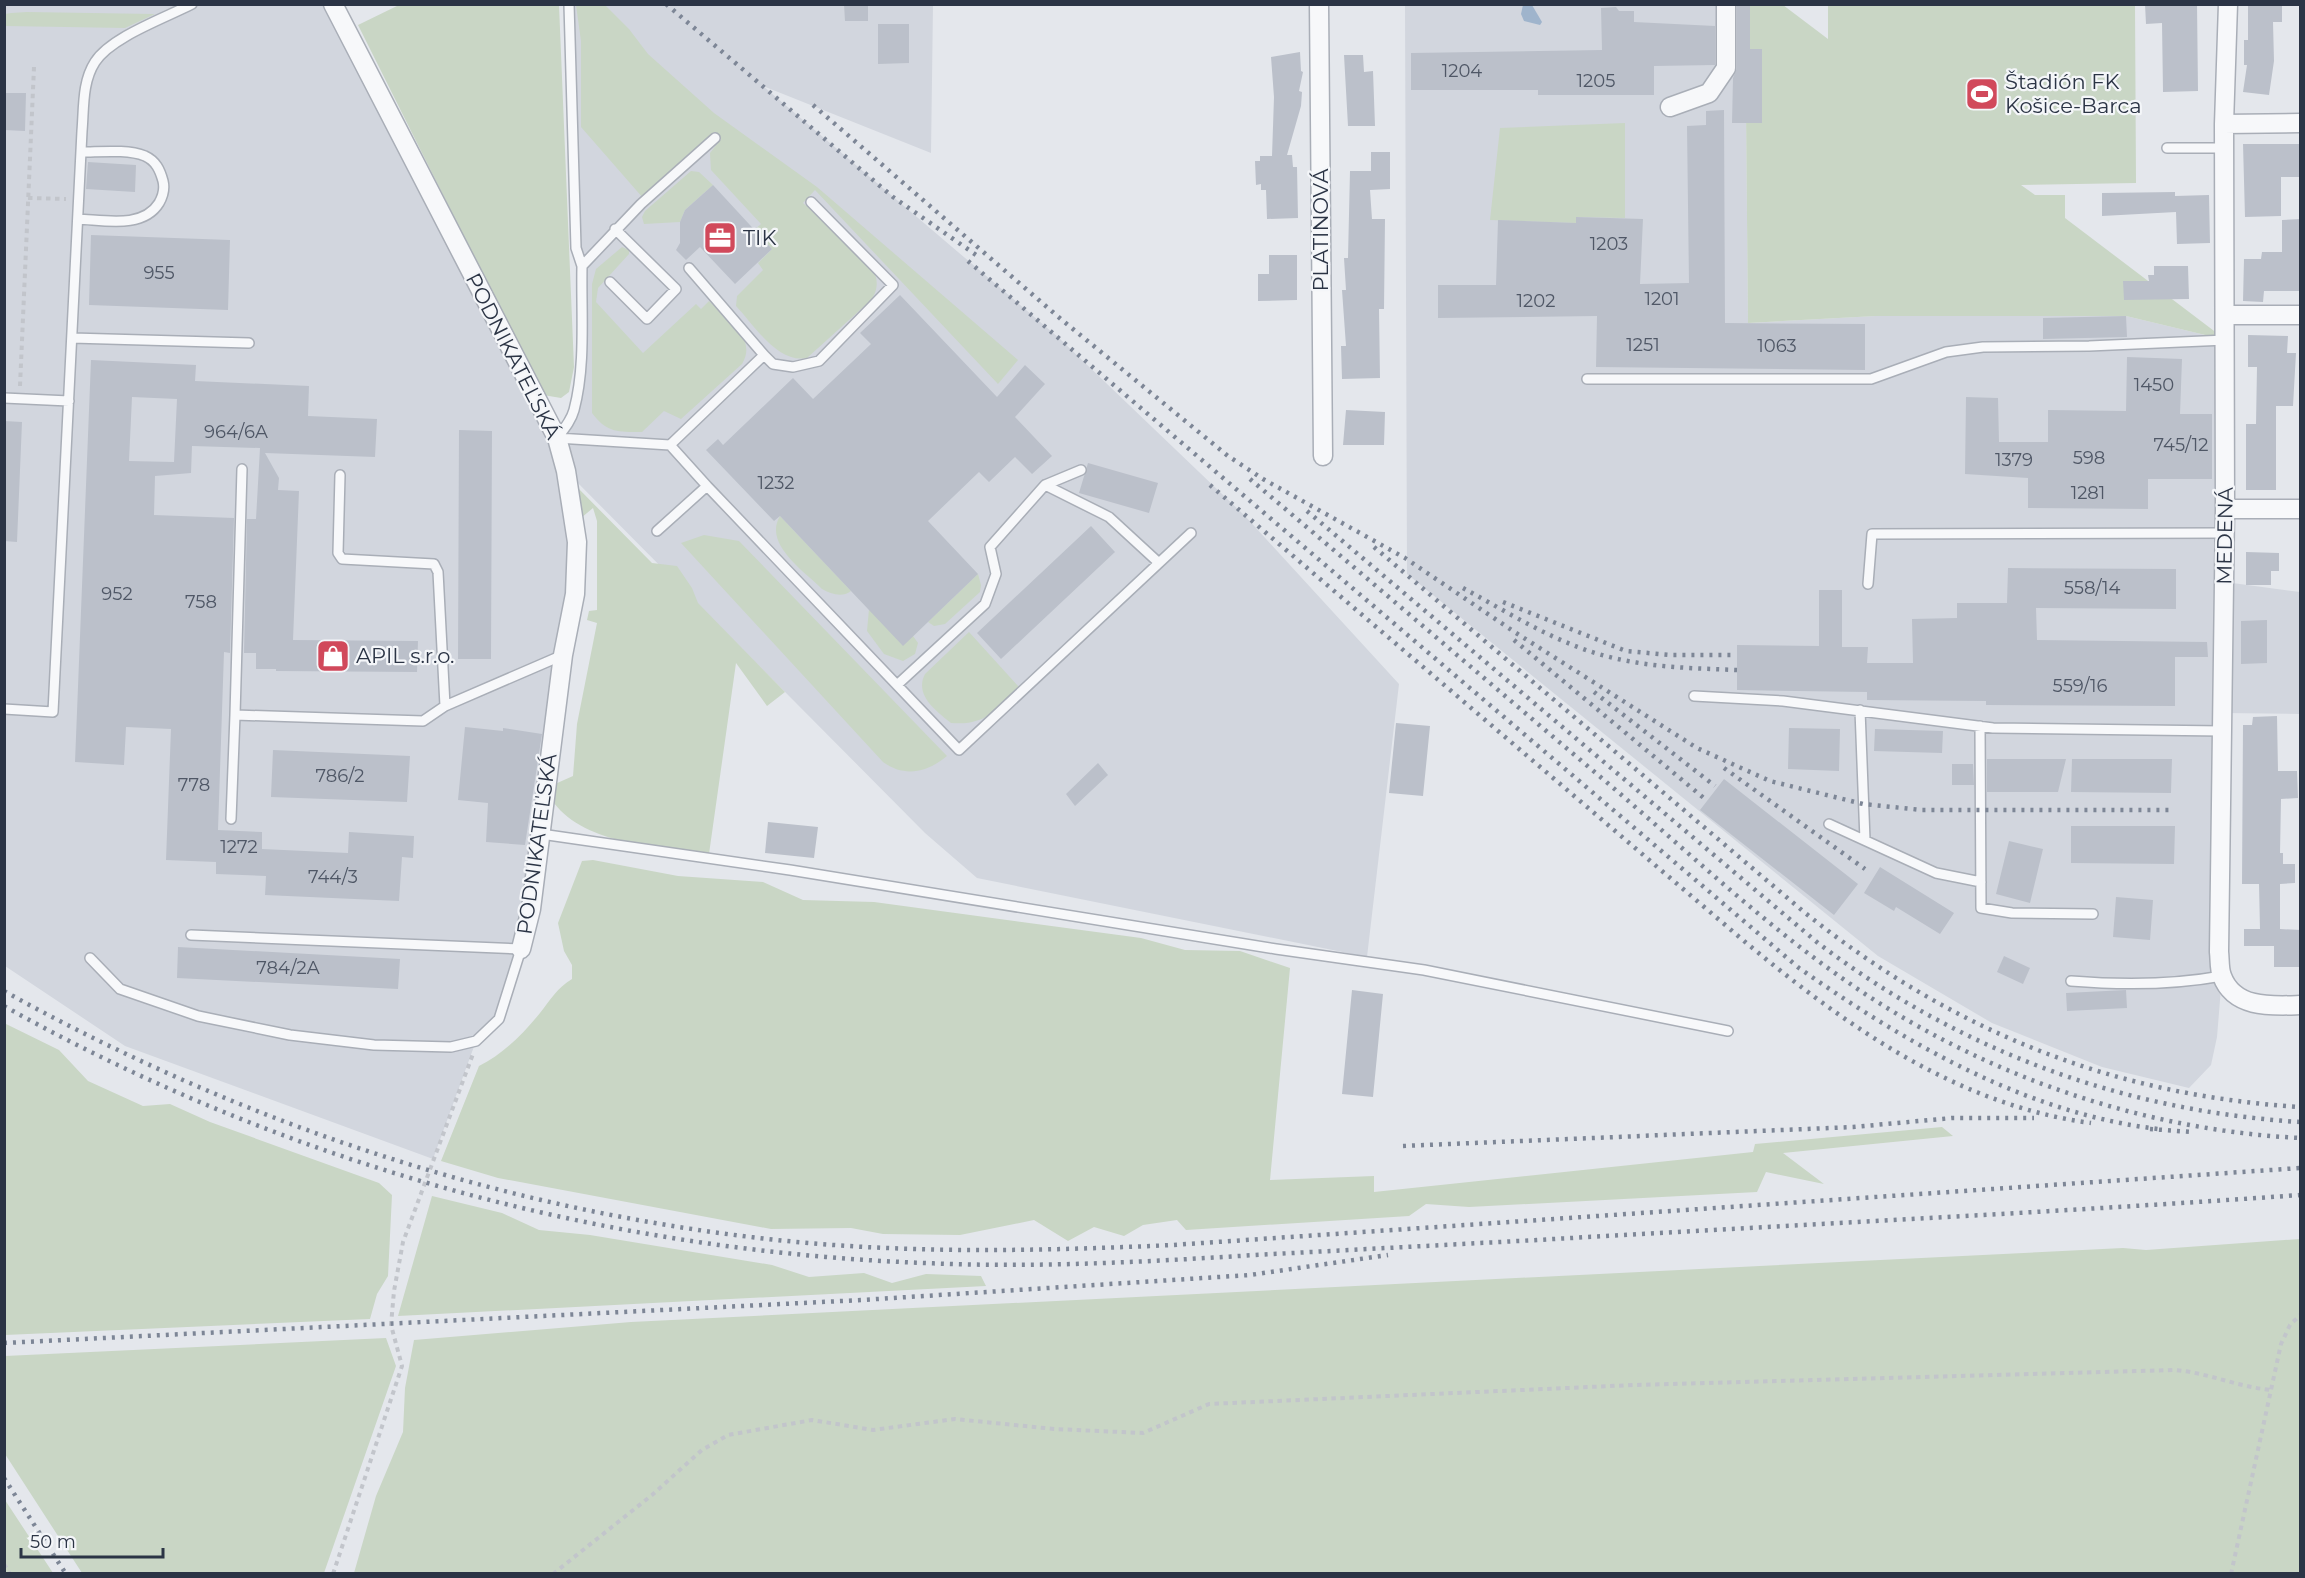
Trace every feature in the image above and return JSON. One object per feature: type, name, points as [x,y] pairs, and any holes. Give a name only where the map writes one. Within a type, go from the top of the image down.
[{"type":"street","name":"PODNIKATEĽSKÁ","points":[[333,4],[557,438],[566,471],[577,542],[575,594],[563,655],[531,909],[521,949]]},
{"type":"street","name":"PLATINOVÁ","points":[[1319,4],[1323,456]]},
{"type":"street","points":[[1670,107],[1709,93],[1726,68],[1726,4]]},
{"type":"street","name":"MEDENÁ","points":[[2222,976],[2219,952],[2225,533],[2224,123],[2228,4]]},
{"type":"street","points":[[2224,123],[2301,123]]},
{"type":"street","points":[[2226,315],[2301,315]]},
{"type":"street","points":[[2225,509],[2301,509]]},
{"type":"street","points":[[2222,976],[2232,992],[2248,1003],[2271,1006],[2301,1005]]},
{"type":"lane","points":[[4,709],[53,712],[85,90],[99,57],[130,35],[192,4]]},
{"type":"lane","points":[[557,438],[569,422],[576,396],[582,266],[576,248],[569,4]]},
{"type":"lane","points":[[582,266],[615,229],[715,138]]},
{"type":"lane","points":[[2168,148],[2224,148]]},
{"type":"lane","points":[[78,219],[144,218],[155,210],[162,197],[164,184],[153,160],[143,155],[81,152]]},
{"type":"lane","points":[[689,268],[773,364],[793,367],[819,361],[893,285],[811,202]]},
{"type":"lane","points":[[610,282],[647,319],[676,289],[615,229]]},
{"type":"lane","points":[[72,338],[249,344]]},
{"type":"lane","points":[[1587,379],[1836,381],[1871,379],[1946,352],[1983,347],[2089,346],[2226,340]]},
{"type":"lane","points":[[670,445],[764,354]]},
{"type":"lane","points":[[4,398],[69,401]]},
{"type":"lane","points":[[557,438],[670,445],[959,750],[1191,533]]},
{"type":"lane","points":[[231,819],[242,469]]},
{"type":"lane","points":[[897,685],[986,604],[996,574],[990,547],[1045,485],[1081,470]]},
{"type":"lane","points":[[340,475],[338,553],[342,559],[434,564],[438,572],[444,706]]},
{"type":"lane","points":[[1045,485],[1108,517],[1159,564]]},
{"type":"lane","points":[[657,531],[707,486]]},
{"type":"lane","points":[[1868,585],[1872,534],[2225,533]]},
{"type":"lane","points":[[235,715],[423,721],[444,706],[563,655]]},
{"type":"lane","points":[[1694,696],[1783,701],[1980,726],[2222,731]]},
{"type":"lane","points":[[1860,710],[1865,840]]},
{"type":"lane","points":[[1980,726],[1981,908],[2012,913],[2093,914]]},
{"type":"lane","points":[[1829,824],[1936,873],[1981,882]]},
{"type":"lane","points":[[541,834],[790,870],[1265,948],[1424,970],[1728,1031]]},
{"type":"lane","points":[[90,958],[120,989],[198,1016],[290,1035],[374,1045],[451,1047],[476,1041],[499,1019],[521,949],[191,935]]},
{"type":"lane","points":[[2071,981],[2108,984],[2200,980],[2222,976]]},
{"type":"path","points":[[20,399],[34,67]]},
{"type":"path","points":[[28,198],[79,200]]},
{"type":"path","points":[[333,1574],[402,1366],[392,1325],[394,1291],[403,1242],[472,1060],[476,1041]]},
{"type":"path","points":[[2230,1574],[2281,1344],[2290,1325],[2301,1315]]},
{"type":"path","points":[[553,1574],[652,1495],[702,1449],[728,1435],[812,1420],[873,1430],[955,1419],[1054,1429],[1143,1432],[1209,1404],[1634,1385],[2175,1370],[2201,1372],[2251,1388],[2271,1390]]},
{"type":"path","points":[[4,1564],[10,1574]]},
{"type":"shaded area","points":[[667,4],[670,7],[670,4],[933,5],[931,153],[763,86],[1059,338],[1245,516],[1399,684],[1367,957],[977,878],[925,833],[567,472],[577,542],[531,909],[499,1019],[476,1041],[433,1159],[125,1046],[5,966],[4,5],[333,5],[557,437],[569,422],[577,390],[582,266],[576,248],[569,5]]},
{"type":"shaded area","points":[[1405,5],[1745,5],[1748,323],[1876,316],[2126,316],[2226,340],[2225,582],[2300,592],[2300,714],[2223,713],[2222,976],[2217,1037],[2211,1065],[2189,1088],[2102,1067],[1992,1023],[1878,956],[1407,574]]},
{"type":"green space","points":[[399,5],[559,5],[574,367],[569,392],[561,398],[543,395],[358,25]]},
{"type":"green space","points":[[576,5],[605,5],[629,29],[648,54],[714,113],[817,187],[1018,360],[998,384],[815,190],[803,203],[831,226],[869,264],[876,276],[875,292],[869,302],[807,358],[786,355],[767,341],[736,306],[737,296],[763,270],[758,263],[772,249],[754,230],[761,224],[711,170],[710,153],[721,139],[715,132],[643,198],[581,127],[581,41]]},
{"type":"green space","points":[[1745,5],[1783,5],[1828,39],[1828,5],[2135,5],[2136,183],[2021,185],[2035,195],[2065,195],[2065,218],[2226,340],[2126,316],[1876,316],[1748,323]]},
{"type":"green space","points":[[5,14],[155,14],[125,28],[5,26]]},
{"type":"green space","points":[[1625,123],[1625,218],[1576,217],[1576,223],[1490,220],[1500,128]]},
{"type":"green space","points":[[691,171],[699,172],[713,185],[685,210],[680,222],[644,224],[642,217],[645,211]]},
{"type":"green space","points":[[622,247],[629,250],[629,254],[598,288],[596,302],[643,353],[696,304],[701,309],[709,301],[738,329],[746,346],[746,355],[742,364],[681,419],[664,411],[642,432],[626,432],[608,428],[592,413],[592,284],[596,269]]},
{"type":"green space","points":[[575,485],[652,563],[677,566],[692,588],[698,603],[785,692],[767,706],[736,663],[709,854],[647,846],[604,836],[568,817],[554,803],[555,784],[573,776],[577,724],[597,623],[587,620],[589,611],[597,610],[597,521],[593,508],[581,518]]},
{"type":"green space","points":[[780,516],[851,591],[840,595],[825,591],[796,565],[781,547],[777,537],[776,526]]},
{"type":"green space","points":[[704,535],[739,541],[947,756],[932,766],[916,771],[900,770],[883,762],[681,543]]},
{"type":"green space","points":[[978,574],[980,592],[945,624],[934,626],[928,622]]},
{"type":"green space","points":[[869,609],[913,636],[918,643],[915,654],[903,661],[884,654],[867,631]]},
{"type":"green space","points":[[969,632],[1019,687],[997,709],[982,719],[973,722],[951,723],[928,702],[924,696],[922,682],[925,674]]},
{"type":"green space","points":[[593,860],[678,876],[763,882],[803,900],[874,902],[1141,938],[1185,950],[1240,951],[1290,968],[1270,1180],[1374,1176],[1374,1192],[1753,1152],[1755,1144],[1942,1127],[1953,1136],[1783,1153],[1824,1184],[1766,1172],[1757,1192],[1469,1207],[1426,1204],[1409,1216],[1186,1230],[1177,1220],[1143,1225],[1124,1236],[1094,1227],[1068,1241],[1034,1220],[960,1235],[883,1234],[851,1228],[771,1229],[498,1178],[441,1161],[479,1066],[512,1043],[558,990],[572,979],[572,965],[564,951],[558,923],[582,861]]},
{"type":"green space","points":[[4,1023],[59,1050],[88,1081],[143,1106],[170,1104],[210,1122],[379,1183],[392,1195],[388,1276],[377,1294],[370,1319],[5,1335]]},
{"type":"green space","points":[[432,1196],[502,1213],[539,1230],[590,1235],[772,1265],[809,1277],[864,1273],[892,1283],[926,1274],[981,1276],[986,1286],[398,1316]]},
{"type":"green space","points":[[2300,1239],[2300,1573],[354,1573],[376,1496],[403,1432],[405,1388],[414,1340],[631,1322],[2123,1248],[2146,1250]]},
{"type":"green space","points":[[386,1338],[396,1366],[324,1573],[82,1573],[5,1454],[5,1356]]},
{"type":"green space","points":[[5,1500],[53,1573],[5,1573]]},
{"type":"water","points":[[1523,5],[1532,5],[1542,22],[1540,25],[1524,21],[1521,14]]},
{"type":"building","points":[[844,4],[868,4],[868,21],[845,21]]},
{"type":"building","points":[[1737,4],[1750,4],[1750,49],[1762,49],[1762,123],[1732,123],[1733,78],[1737,68]]},
{"type":"building","points":[[2145,4],[2197,4],[2198,91],[2163,92],[2162,23],[2146,24]]},
{"type":"building","points":[[2248,4],[2282,4],[2282,22],[2273,22],[2274,61],[2269,95],[2243,92],[2247,65],[2244,65],[2244,40],[2248,40]]},
{"type":"building","points":[[1616,7],[1619,11],[1634,11],[1634,22],[1715,26],[1715,65],[1654,66],[1654,95],[1538,95],[1538,90],[1411,90],[1411,53],[1602,50],[1601,8]]},
{"type":"building","points":[[878,24],[909,24],[909,63],[878,64]]},
{"type":"building","points":[[1300,52],[1301,71],[1303,72],[1299,91],[1302,92],[1301,106],[1287,155],[1292,155],[1293,167],[1297,167],[1298,218],[1267,219],[1266,190],[1261,190],[1261,184],[1256,185],[1255,161],[1260,161],[1260,156],[1272,156],[1274,97],[1271,57]]},
{"type":"building","points":[[1344,55],[1363,55],[1364,72],[1373,71],[1375,126],[1348,126]]},
{"type":"building","points":[[4,93],[26,93],[25,131],[4,130]]},
{"type":"building","points":[[1724,110],[1725,323],[1865,324],[1865,370],[1596,367],[1597,316],[1438,318],[1438,285],[1496,285],[1498,220],[1576,223],[1576,217],[1643,219],[1640,284],[1689,283],[1687,126],[1706,125],[1706,111]]},
{"type":"building","points":[[2243,144],[2301,144],[2301,177],[2281,177],[2281,216],[2245,217]]},
{"type":"building","points":[[1371,152],[1390,152],[1390,189],[1370,190],[1372,219],[1385,219],[1384,309],[1379,309],[1380,378],[1342,379],[1341,346],[1346,346],[1342,290],[1346,290],[1344,258],[1348,258],[1350,171],[1371,171]]},
{"type":"building","points":[[88,162],[136,165],[135,192],[86,189]]},
{"type":"building","name":"TIK","points":[[713,185],[772,249],[735,284],[700,247],[686,260],[676,250],[680,243],[680,222],[685,210]]},
{"type":"building","points":[[2175,192],[2175,196],[2209,195],[2210,243],[2177,244],[2176,212],[2102,216],[2102,193]]},
{"type":"building","points":[[2301,219],[2301,291],[2264,291],[2263,302],[2243,301],[2244,259],[2261,259],[2262,252],[2282,252],[2282,220]]},
{"type":"building","points":[[91,235],[230,240],[228,310],[89,305]]},
{"type":"building","points":[[1269,255],[1297,255],[1297,300],[1258,301],[1258,274],[1269,274]]},
{"type":"building","points":[[2154,266],[2188,266],[2189,299],[2124,300],[2123,281],[2149,281],[2148,275],[2154,275]]},
{"type":"building","points":[[900,295],[997,397],[1025,365],[1045,384],[1015,417],[1052,456],[1032,474],[1015,457],[989,482],[979,472],[928,521],[978,574],[903,646],[780,516],[774,521],[706,450],[718,439],[723,445],[793,378],[813,399],[871,344],[860,333]]},
{"type":"building","points":[[2126,316],[2127,337],[2043,339],[2043,318]]},
{"type":"building","points":[[2248,335],[2288,336],[2287,353],[2296,353],[2293,406],[2276,406],[2276,490],[2246,490],[2246,424],[2256,424],[2257,367],[2248,367]]},
{"type":"building","points":[[2127,357],[2182,359],[2180,414],[2212,414],[2212,479],[2148,479],[2148,509],[2028,508],[2028,478],[1965,474],[1966,397],[1998,398],[1999,442],[2048,442],[2048,410],[2126,411]]},
{"type":"building","points":[[91,360],[196,365],[195,381],[309,386],[308,416],[377,419],[375,457],[265,453],[279,478],[278,490],[299,491],[293,640],[418,641],[417,672],[256,669],[256,653],[244,653],[247,519],[256,519],[260,448],[192,446],[191,473],[155,476],[154,515],[234,518],[230,653],[224,652],[218,830],[262,832],[262,849],[348,853],[349,832],[414,836],[413,858],[402,857],[399,901],[265,895],[266,876],[216,874],[216,862],[166,860],[171,729],[126,727],[124,765],[75,762]],"holes":[[[132,397],[177,399],[174,462],[129,461]]]},
{"type":"building","points":[[1346,410],[1385,412],[1384,445],[1343,445]]},
{"type":"building","points":[[4,421],[22,422],[17,542],[4,541]]},
{"type":"building","points":[[459,430],[492,431],[491,659],[458,659]]},
{"type":"building","points":[[1088,463],[1158,483],[1149,513],[1079,493]]},
{"type":"building","points":[[1091,526],[1115,552],[1001,659],[977,633]]},
{"type":"building","points":[[2246,552],[2279,553],[2279,571],[2271,571],[2271,585],[2246,585]]},
{"type":"building","points":[[2008,568],[2176,569],[2176,609],[2036,608],[2037,640],[2207,642],[2208,657],[2175,657],[2175,706],[1986,705],[1986,701],[1867,700],[1867,692],[1737,690],[1737,645],[1819,646],[1819,590],[1842,590],[1842,647],[1868,647],[1867,663],[1913,663],[1912,619],[1957,618],[1957,603],[2007,603]]},
{"type":"building","points":[[2267,620],[2267,663],[2241,664],[2241,621]]},
{"type":"building","points":[[2277,716],[2278,771],[2297,771],[2298,798],[2281,799],[2280,853],[2283,853],[2283,864],[2295,864],[2295,883],[2280,884],[2280,929],[2301,930],[2301,967],[2274,967],[2274,946],[2244,946],[2244,929],[2260,929],[2259,884],[2242,884],[2243,725],[2252,725],[2253,717]]},
{"type":"building","points":[[1396,723],[1430,726],[1423,796],[1389,793]]},
{"type":"building","points":[[465,727],[503,731],[503,728],[542,734],[525,845],[486,842],[488,803],[458,800]]},
{"type":"building","points":[[1789,728],[1840,729],[1839,771],[1788,769]]},
{"type":"building","points":[[1875,729],[1943,731],[1942,753],[1874,751]]},
{"type":"building","points":[[273,750],[410,756],[407,802],[271,797]]},
{"type":"building","points":[[1987,759],[2066,759],[2058,792],[1987,792]]},
{"type":"building","points":[[2072,759],[2172,759],[2171,793],[2071,792]]},
{"type":"building","points":[[1098,763],[1108,775],[1075,806],[1066,794]]},
{"type":"building","points":[[1952,764],[1973,764],[1974,785],[1952,785]]},
{"type":"building","points":[[1724,779],[1858,884],[1834,915],[1700,810]]},
{"type":"building","points":[[768,822],[818,827],[814,858],[765,853]]},
{"type":"building","points":[[2071,826],[2175,826],[2174,864],[2071,863]]},
{"type":"building","points":[[2009,841],[2043,849],[2030,903],[1996,894]]},
{"type":"building","points":[[1880,867],[1954,913],[1940,934],[1896,907],[1894,911],[1864,893]]},
{"type":"building","points":[[2116,897],[2153,900],[2150,940],[2113,937]]},
{"type":"building","points":[[178,947],[400,959],[398,989],[177,978]]},
{"type":"building","points":[[2004,956],[2030,968],[2023,984],[1997,972]]},
{"type":"building","points":[[1352,990],[1383,994],[1373,1097],[1342,1094]]},
{"type":"building","points":[[2126,990],[2127,1008],[2067,1011],[2066,993]]},
{"type":"railway","points":[[666,4],[893,197],[979,257]]},
{"type":"railway","points":[[813,105],[1062,320],[1228,456],[1263,479],[1405,558],[1513,631],[1697,748],[1770,781],[1863,804],[1922,810],[2170,810]]},
{"type":"railway","points":[[968,261],[1799,968],[1882,1023],[1969,1071],[2061,1108],[2109,1121],[2158,1129]]},
{"type":"railway","points":[[1250,479],[1785,936],[1849,983],[1899,1015],[2007,1070],[2064,1092],[2180,1123],[2240,1133],[2300,1138]]},
{"type":"railway","points":[[1210,485],[1744,941],[1822,1002],[1905,1057],[1949,1080],[1994,1099],[2041,1113],[2091,1123]]},
{"type":"railway","points":[[1307,511],[1818,943],[1872,981],[1928,1015],[1986,1044],[2046,1069],[2107,1089],[2170,1105],[2234,1116],[2300,1122]]},
{"type":"railway","points":[[1374,547],[1804,912],[1860,954],[1917,991],[1976,1023],[2037,1050],[2099,1071],[2164,1088],[2230,1100],[2300,1107]]},
{"type":"railway","points":[[1463,588],[1548,634],[1597,654],[1636,663],[1737,670]]},
{"type":"railway","points":[[1503,602],[1626,651],[1670,655],[1736,655]]},
{"type":"railway","points":[[1514,640],[1705,799]]},
{"type":"railway","points":[[1594,692],[1715,786]]},
{"type":"railway","points":[[1724,768],[1865,869]]},
{"type":"railway","points":[[4,991],[95,1039],[187,1082],[282,1121],[476,1184],[575,1208],[675,1226],[777,1240],[876,1248],[975,1250],[1173,1245],[2300,1168]]},
{"type":"railway","points":[[4,1006],[111,1062],[222,1111],[334,1154],[449,1189],[566,1218],[685,1240],[805,1255],[966,1264],[1049,1265],[1131,1262],[2300,1195]]},
{"type":"railway","points":[[1403,1146],[1853,1127],[1952,1118],[2034,1118]]},
{"type":"railway","points":[[2150,1129],[2192,1132]]},
{"type":"railway","points":[[4,1343],[862,1300],[1250,1275],[1388,1255]]},
{"type":"railway","points":[[4,1478],[66,1574]]},
{"type":"place","name":"Štadión FK Košice-Barca","points":[[1982,94]]},
{"type":"place","name":"TIK","points":[[720,238]]},
{"type":"place","name":"APIL s.r.o.","points":[[333,656]]}]
